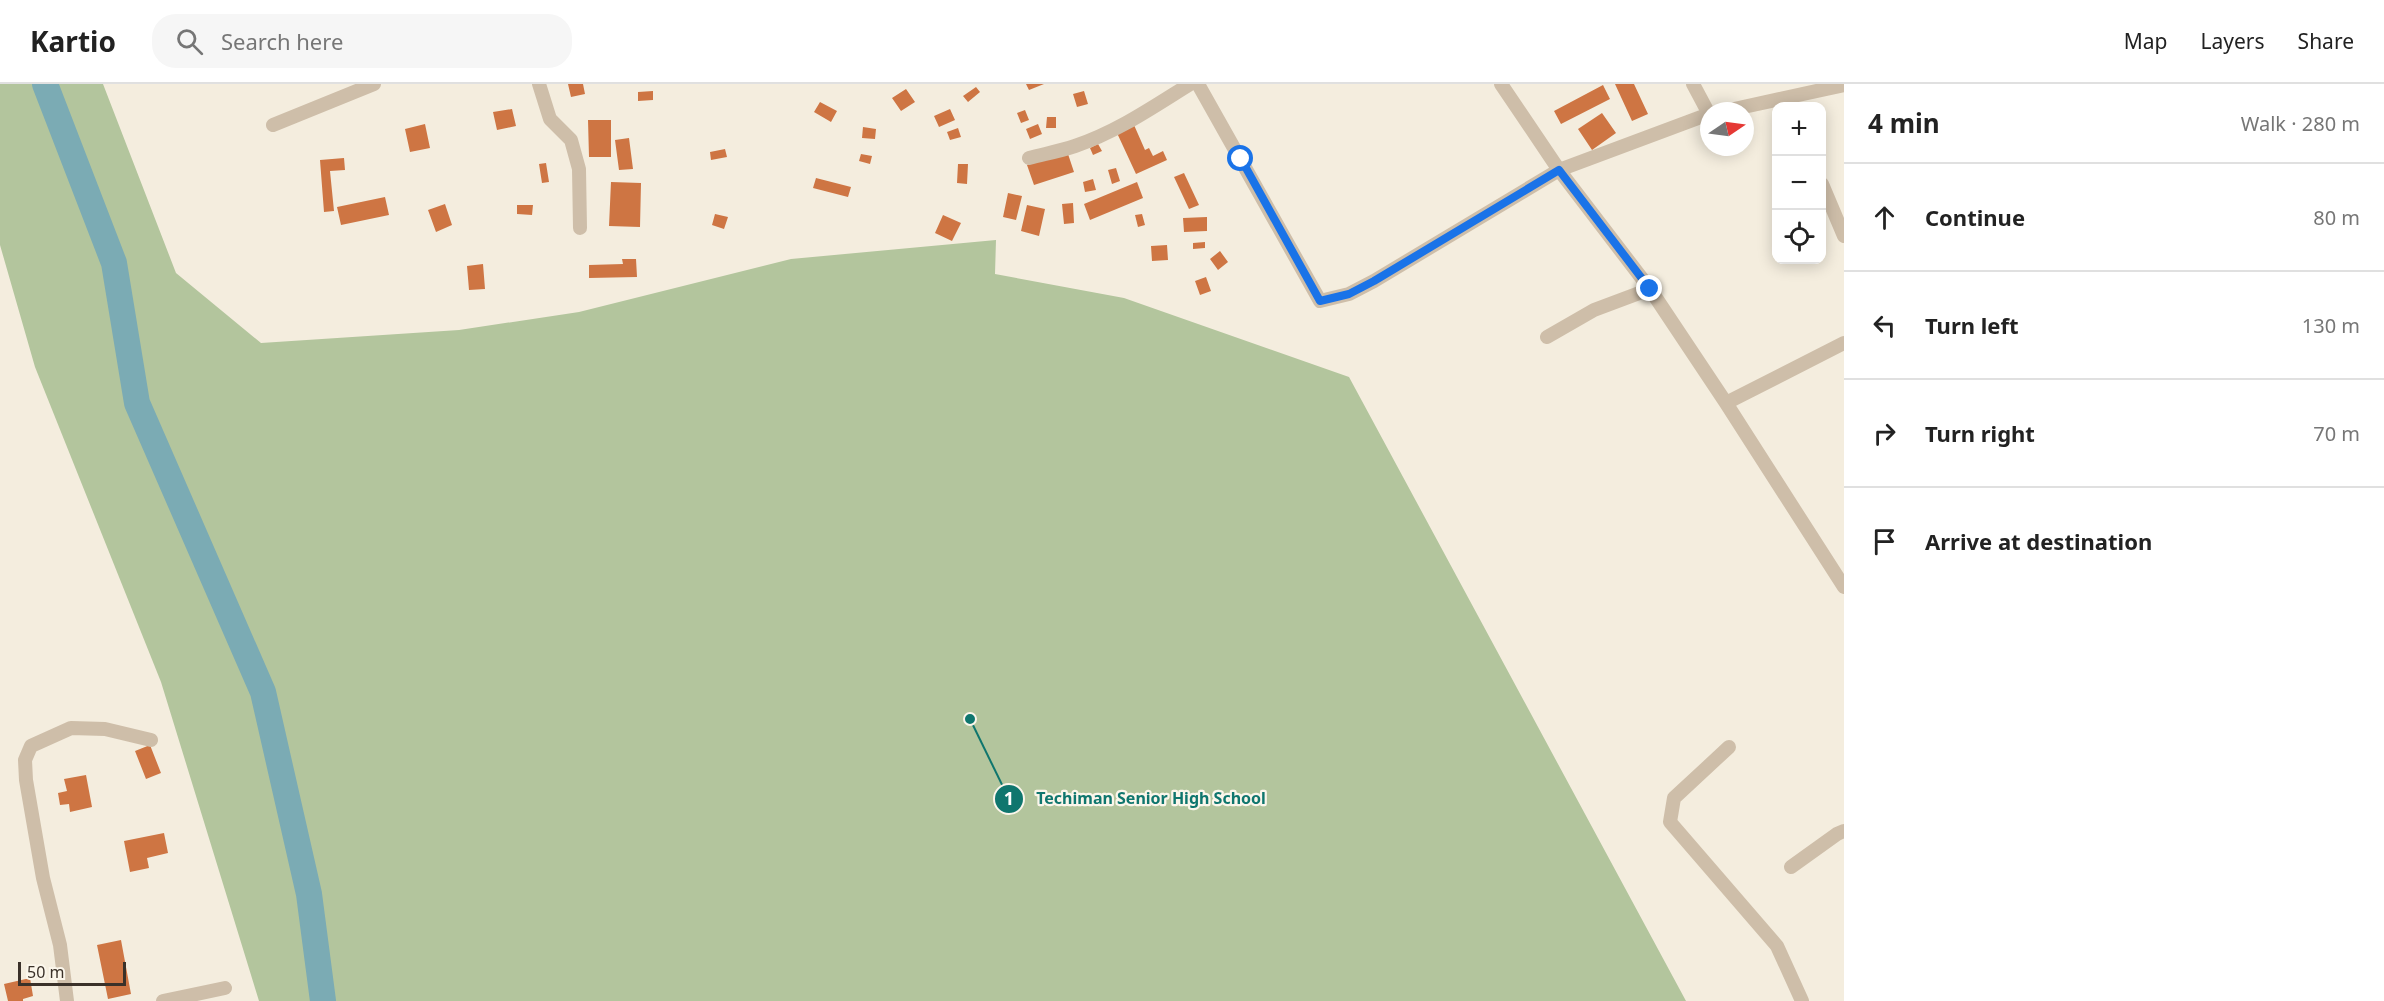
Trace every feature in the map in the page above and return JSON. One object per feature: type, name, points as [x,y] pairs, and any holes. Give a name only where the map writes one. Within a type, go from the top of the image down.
[{"type":"street","points":[[273,125],[374,84]]},
{"type":"street","points":[[539,84],[550,119],[571,140],[579,170],[580,228]]},
{"type":"street","points":[[1029,158],[1075,146],[1106,133],[1132,121],[1190,84]]},
{"type":"street","points":[[1198,84],[1320,301],[1349,294],[1374,281],[1559,170],[1709,114],[1693,84]]},
{"type":"street","points":[[1501,84],[1559,170],[1650,289],[1844,587]]},
{"type":"street","points":[[1799,102],[1844,85]]},
{"type":"street","points":[[1754,107],[1772,105]]},
{"type":"street","points":[[1826,195],[1844,236]]},
{"type":"street","points":[[1547,338],[1594,310],[1650,289]]},
{"type":"street","points":[[1726,403],[1844,343]]},
{"type":"street","points":[[67,1001],[60,945],[43,878],[26,780],[25,760],[31,746],[71,728],[105,729],[152,740]]},
{"type":"street","points":[[1729,747],[1674,798],[1670,822],[1776,946],[1802,1001]]},
{"type":"street","points":[[1791,867],[1844,831]]},
{"type":"street","points":[[163,1001],[225,988]]},
{"type":"green space","points":[[0,84],[103,84],[176,273],[261,343],[459,330],[579,312],[791,259],[996,240],[995,274],[1124,298],[1349,377],[1686,1001],[259,1001],[161,682],[35,367],[0,245]]},
{"type":"building","points":[[568,84],[583,84],[585,94],[571,97]]},
{"type":"building","points":[[1026,84],[1044,84],[1029,90]]},
{"type":"building","points":[[1615,84],[1634,84],[1648,114],[1632,121]]},
{"type":"building","points":[[1603,85],[1610,99],[1561,124],[1554,111]]},
{"type":"building","points":[[976,87],[980,92],[968,102],[963,96]]},
{"type":"building","points":[[906,89],[915,102],[901,111],[892,98]]},
{"type":"building","points":[[653,91],[653,100],[638,101],[638,92]]},
{"type":"building","points":[[1084,91],[1088,104],[1077,107],[1073,94]]},
{"type":"building","points":[[820,102],[837,111],[831,122],[814,112]]},
{"type":"building","points":[[512,109],[516,126],[497,130],[493,112]]},
{"type":"building","points":[[950,109],[955,120],[939,127],[934,116]]},
{"type":"building","points":[[1025,110],[1029,120],[1021,123],[1017,113]]},
{"type":"building","points":[[1602,113],[1616,133],[1592,150],[1578,129]]},
{"type":"building","points":[[1047,117],[1056,117],[1056,128],[1046,128]]},
{"type":"building","points":[[588,120],[611,120],[611,157],[589,157]]},
{"type":"building","points":[[425,124],[430,148],[410,152],[405,129]]},
{"type":"building","points":[[1038,124],[1042,134],[1030,139],[1026,129]]},
{"type":"building","points":[[1134,125],[1145,150],[1149,148],[1153,156],[1163,151],[1167,160],[1136,174],[1117,133]]},
{"type":"building","points":[[863,127],[876,129],[875,139],[862,138]]},
{"type":"building","points":[[958,128],[961,137],[950,140],[947,132]]},
{"type":"building","points":[[629,138],[633,169],[619,170],[615,140]]},
{"type":"building","points":[[1098,144],[1102,151],[1093,155],[1090,148]]},
{"type":"building","points":[[725,149],[727,157],[711,160],[710,152]]},
{"type":"building","points":[[1067,151],[1074,172],[1034,185],[1027,165]]},
{"type":"building","points":[[861,154],[872,156],[870,164],[859,161]]},
{"type":"building","points":[[344,158],[345,170],[330,171],[334,211],[324,212],[320,160]]},
{"type":"building","points":[[546,163],[549,182],[542,183],[539,164]]},
{"type":"building","points":[[958,164],[968,164],[967,184],[957,183]]},
{"type":"building","points":[[1116,168],[1120,181],[1112,184],[1108,170]]},
{"type":"building","points":[[1184,173],[1199,205],[1189,209],[1174,177]]},
{"type":"building","points":[[816,178],[851,187],[848,197],[813,188]]},
{"type":"building","points":[[1093,179],[1096,190],[1085,192],[1083,182]]},
{"type":"building","points":[[611,182],[641,183],[640,227],[609,226]]},
{"type":"building","points":[[1137,182],[1143,198],[1090,220],[1084,204]]},
{"type":"building","points":[[1008,193],[1022,196],[1016,220],[1003,217]]},
{"type":"building","points":[[385,197],[389,215],[341,225],[337,207]]},
{"type":"building","points":[[1073,203],[1074,223],[1064,224],[1062,204]]},
{"type":"building","points":[[445,204],[452,225],[436,232],[428,210]]},
{"type":"building","points":[[517,205],[533,205],[532,215],[517,214]]},
{"type":"building","points":[[1027,205],[1045,209],[1039,236],[1021,231]]},
{"type":"building","points":[[715,214],[728,217],[724,229],[712,225]]},
{"type":"building","points":[[1142,214],[1145,225],[1138,227],[1135,215]]},
{"type":"building","points":[[943,215],[961,223],[952,241],[935,233]]},
{"type":"building","points":[[1207,217],[1207,231],[1184,232],[1183,218]]},
{"type":"building","points":[[1205,242],[1205,248],[1193,249],[1193,243]]},
{"type":"building","points":[[1167,245],[1168,260],[1152,261],[1151,246]]},
{"type":"building","points":[[1220,251],[1228,262],[1218,270],[1210,259]]},
{"type":"building","points":[[622,259],[636,259],[637,277],[589,278],[589,265],[623,264]]},
{"type":"building","points":[[483,264],[485,289],[469,290],[467,266]]},
{"type":"building","points":[[1206,277],[1211,291],[1200,295],[1195,281]]},
{"type":"building","points":[[150,745],[161,773],[146,779],[135,751]]},
{"type":"building","points":[[86,775],[92,807],[70,812],[69,804],[60,805],[58,793],[67,791],[64,779]]},
{"type":"building","points":[[164,833],[168,853],[147,858],[149,868],[130,872],[124,841]]},
{"type":"building","points":[[121,940],[131,994],[108,999],[97,945]]},
{"type":"building","points":[[30,978],[33,996],[23,1001],[8,1001],[4,984]]},
{"type":"waterway","points":[[45,84],[114,263],[137,403],[263,692],[309,894],[323,1001]]},
{"type":"place","name":"Techiman Senior High School","points":[[970,719]]},
{"type":"route","points":[[1241,159],[1320,301],[1349,294],[1374,281],[1559,170],[1650,289]]}]
